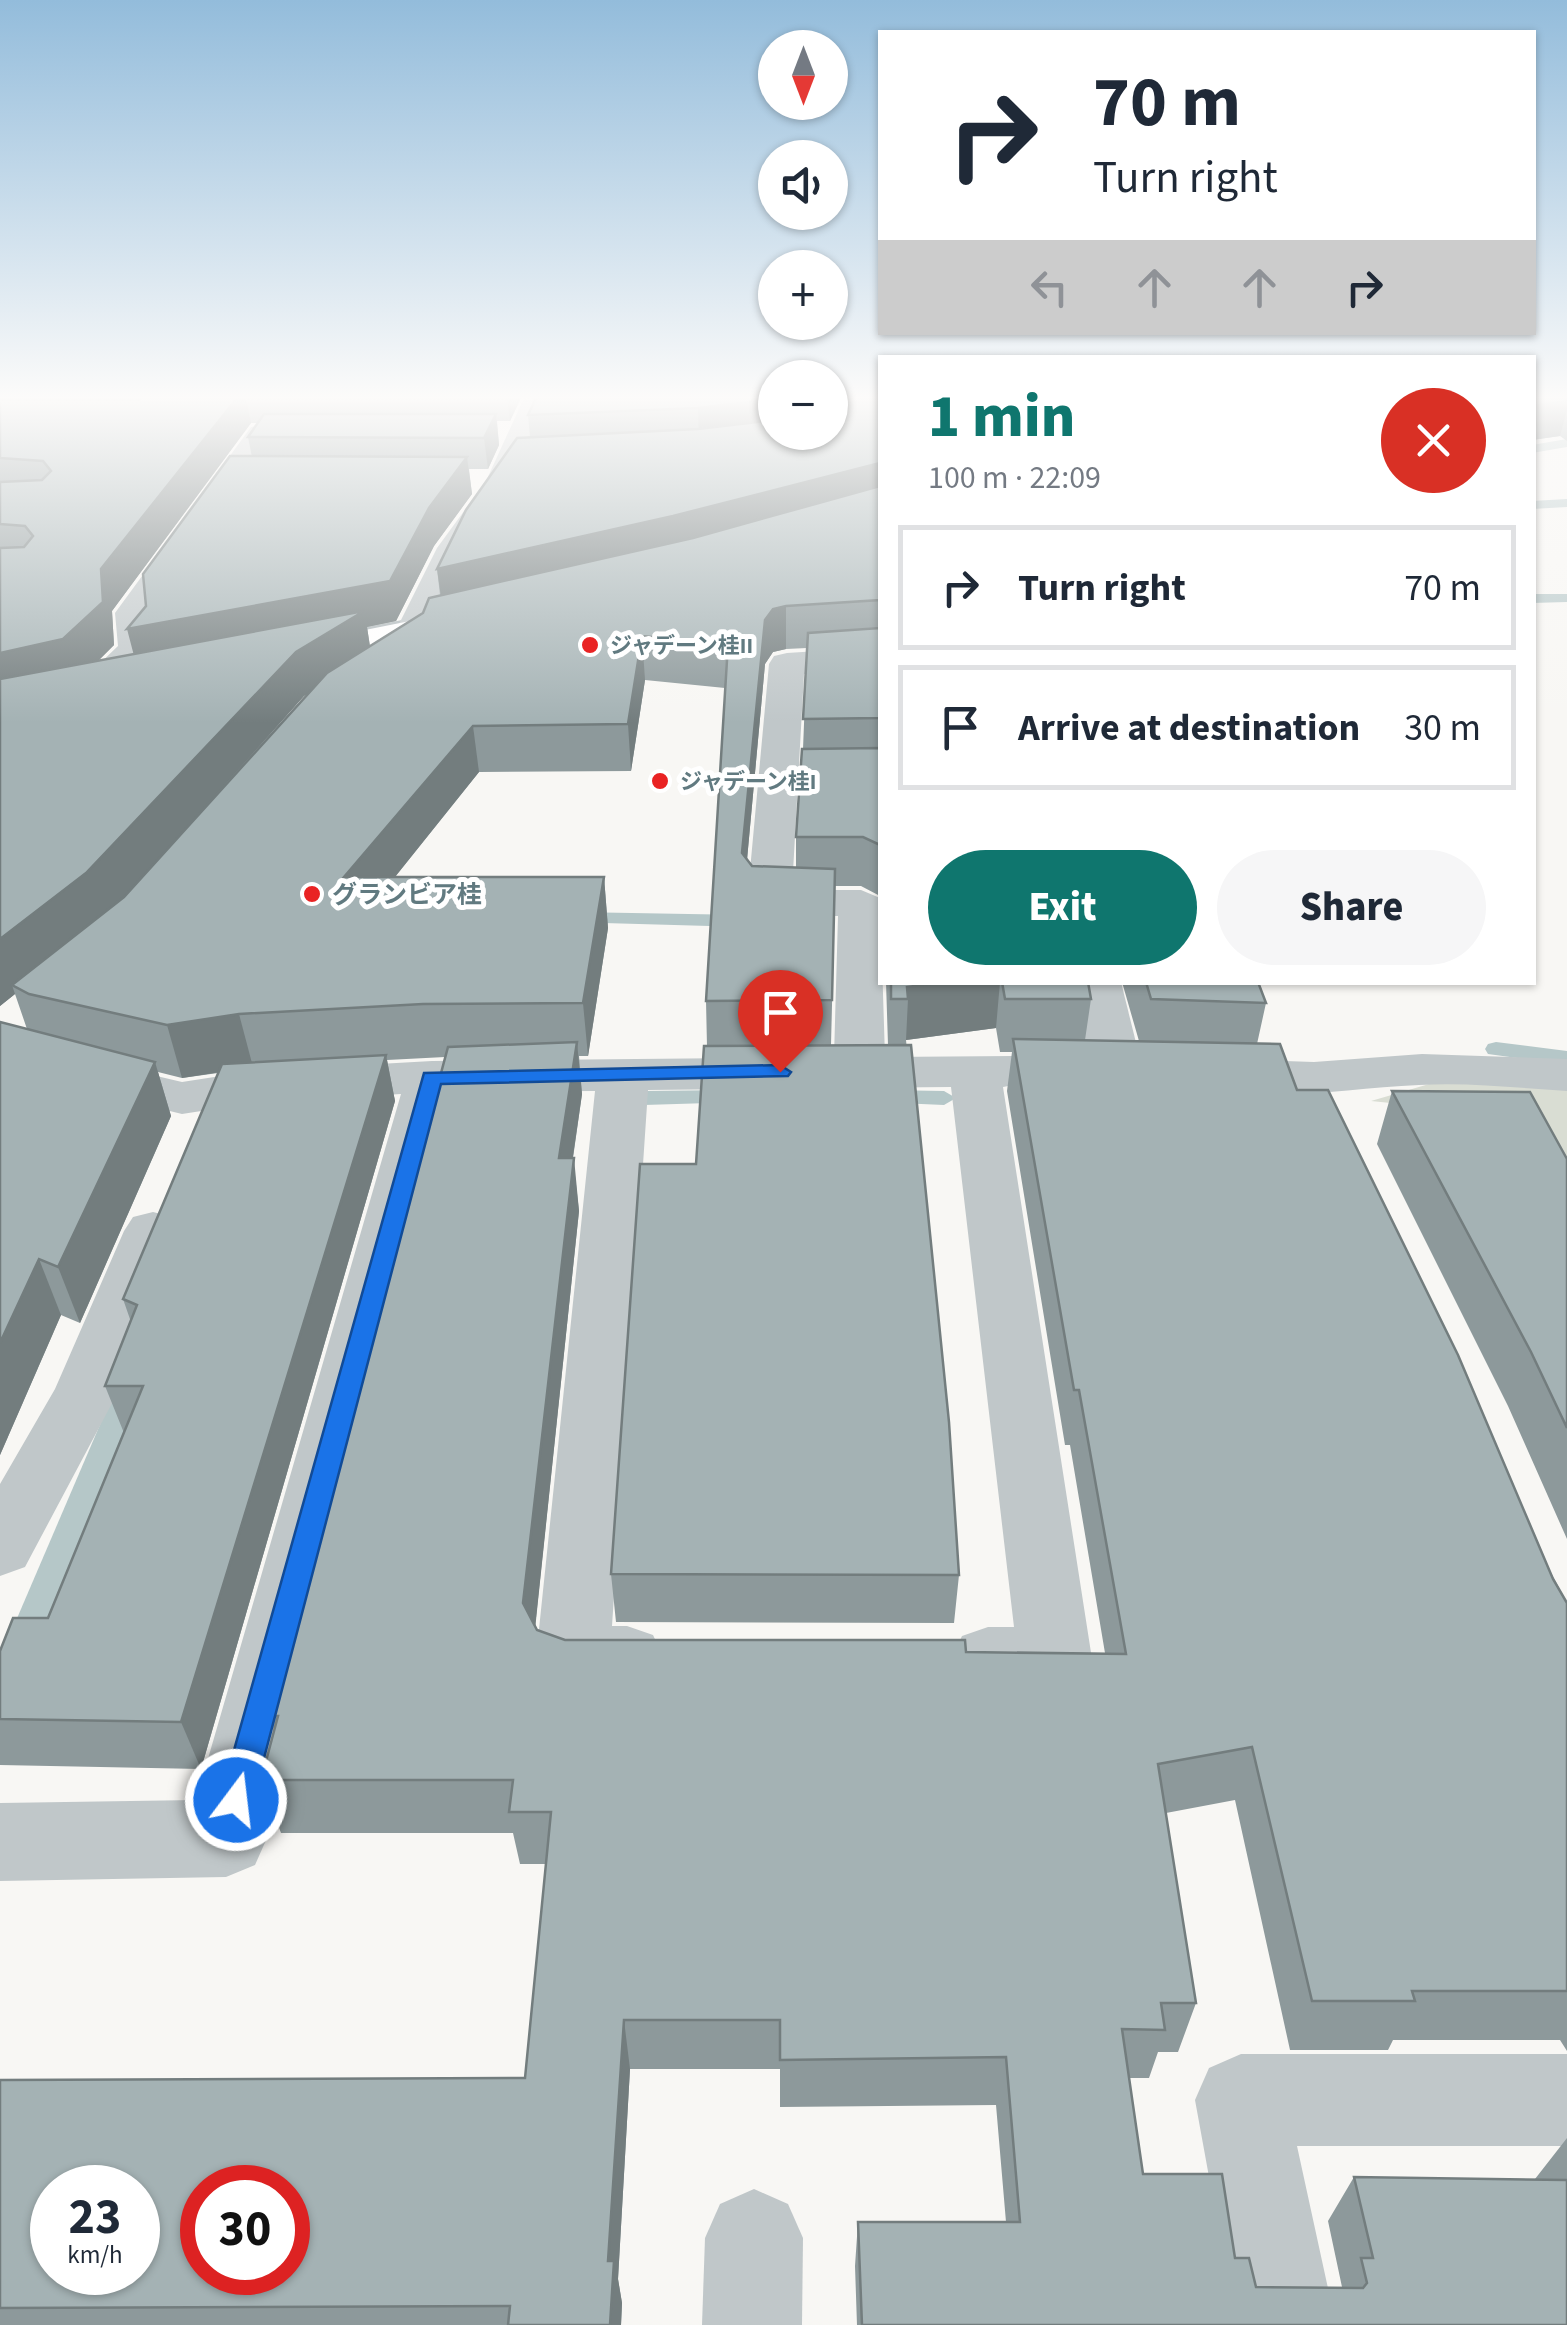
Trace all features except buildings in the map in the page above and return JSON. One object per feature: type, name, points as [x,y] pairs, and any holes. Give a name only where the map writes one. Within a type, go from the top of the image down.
[{"type":"main road","points":[[258,662],[489,614]]},
{"type":"main road","points":[[69,700],[143,685]]},
{"type":"street","points":[[69,700],[136,648],[133,617],[208,506]]},
{"type":"street","points":[[352,686],[416,646],[412,632],[452,548],[482,506]]},
{"type":"street","points":[[859,1071],[862,903],[769,902],[796,781],[787,664],[878,658]]},
{"type":"street","points":[[1098,985],[1150,1072]]},
{"type":"street","points":[[9,1030],[29,1061],[182,1098],[206,1128]]},
{"type":"street","points":[[206,1128],[432,1077],[623,1072],[1150,1072],[1326,1104],[1422,1069],[1567,1075]]},
{"type":"street","points":[[920,1659],[1055,1660],[975,1070]]},
{"type":"street","points":[[623,1072],[573,1658],[689,1658]]},
{"type":"street","points":[[0,1842],[226,1838],[432,1077]]},
{"type":"street","points":[[0,1545],[86,1392],[206,1128]]},
{"type":"street","points":[[1286,2325],[1241,2100],[1567,2100]]},
{"type":"shaded area","points":[[1436,1082],[1567,1082],[1567,1212],[1499,1114],[1371,1101]]},
{"type":"waterway","points":[[1536,599],[1567,598]]},
{"type":"waterway","points":[[575,918],[745,921]]},
{"type":"waterway","points":[[1496,1049],[1567,1058]]},
{"type":"waterway","points":[[644,1098],[734,1097]]},
{"type":"waterway","points":[[884,1097],[944,1098]]},
{"type":"waterway","points":[[0,1699],[131,1385]]},
{"type":"place","name":"ジャデーン桂II","points":[[590,645]]},
{"type":"place","name":"ジャデーン桂I","points":[[660,781]]},
{"type":"place","name":"グランビア桂","points":[[312,894]]},
{"type":"route","points":[[236,1800],[432,1077],[780,1072]]}]
